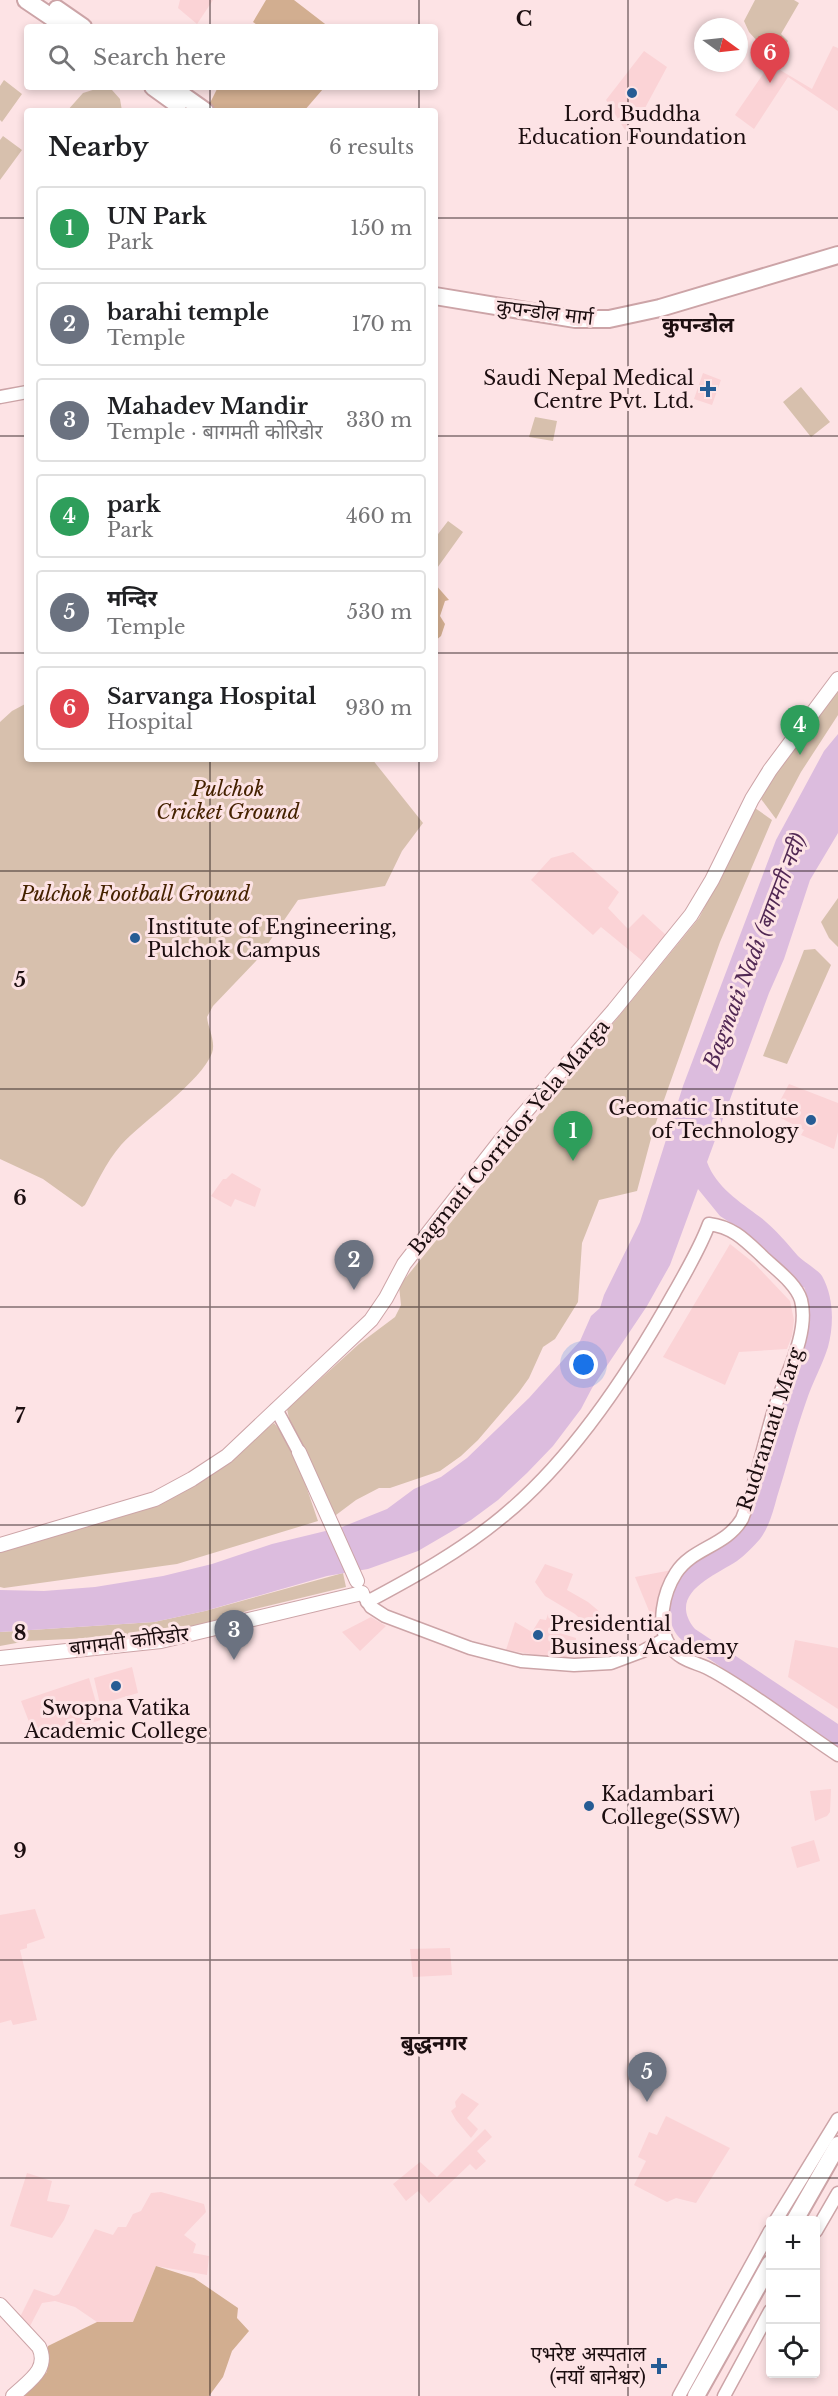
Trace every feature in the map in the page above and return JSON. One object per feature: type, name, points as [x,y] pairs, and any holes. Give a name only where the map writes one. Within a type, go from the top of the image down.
[{"type":"main road","points":[[26,0],[62,24]]},
{"type":"main road","points":[[44,0],[79,24]]},
{"type":"main road","points":[[157,90],[182,108]]},
{"type":"main road","points":[[175,90],[201,108]]},
{"type":"main road","name":"कुपन्डोल मार्ग","points":[[438,296],[575,319],[626,316],[838,255]]},
{"type":"main road","name":"Bagmati Corridor Yela Marga","points":[[0,1545],[155,1499],[174,1490],[227,1456],[371,1320],[404,1264],[494,1149],[614,1010],[690,915],[712,880],[752,799],[770,770],[838,679]]},
{"type":"main road","points":[[299,1452],[362,1592]]},
{"type":"main road","name":"बागमती कोरिडोर","points":[[0,1658],[161,1641],[362,1592]]},
{"type":"main road","points":[[797,2216],[838,2145]]},
{"type":"main road","points":[[808,2216],[838,2166]]},
{"type":"main road","points":[[696,2396],[768,2270]]},
{"type":"main road","points":[[708,2396],[766,2292]]},
{"type":"main road","points":[[0,2305],[39,2347],[43,2356],[39,2372],[13,2396]]},
{"type":"street","points":[[0,397],[24,393]]},
{"type":"street","name":"Rudramati Marg","points":[[362,1592],[432,1566],[479,1535],[516,1505],[562,1457],[600,1408],[657,1325],[702,1243],[709,1224],[723,1225],[737,1233],[789,1281],[801,1298],[801,1330],[794,1359],[775,1408],[744,1513],[731,1533],[719,1543],[681,1564],[674,1575],[667,1592],[662,1618],[665,1639]]},
{"type":"street","points":[[276,1409],[299,1452]]},
{"type":"street","points":[[362,1592],[371,1607],[385,1616],[470,1648],[521,1661],[574,1665],[602,1664],[643,1652],[665,1639],[680,1656],[712,1670],[838,1755]]},
{"type":"street","points":[[778,2216],[838,2120]]},
{"type":"street","points":[[820,2224],[838,2193]]},
{"type":"street","points":[[679,2396],[766,2240]]},
{"type":"street","points":[[724,2396],[766,2320]]},
{"type":"shaded area","points":[[180,0],[213,0],[197,24],[178,8]]},
{"type":"shaded area","points":[[266,0],[294,0],[325,24],[256,24],[253,22]]},
{"type":"shaded area","points":[[833,46],[838,48],[838,111],[788,77],[754,129],[735,115],[770,64],[812,89]]},
{"type":"shaded area","name":"Lord Buddha Education Foundation","points":[[644,51],[667,67],[645,108],[625,130],[606,100]]},
{"type":"shaded area","points":[[216,90],[322,90],[307,108],[208,108]]},
{"type":"shaded area","name":"Saudi Nepal Medical Centre Pvt. Ltd.","points":[[703,373],[721,380],[712,405],[694,399]]},
{"type":"shaded area","points":[[438,587],[449,600],[445,601],[440,616],[445,624],[438,638]]},
{"type":"shaded area","points":[[573,852],[619,892],[608,908],[628,929],[643,914],[666,935],[645,963],[601,927],[593,935],[531,880],[551,858]]},
{"type":"shaded area","name":"Geomatic Institute of Technology","points":[[789,1084],[838,1103],[838,1132],[834,1149],[801,1135],[804,1130],[773,1114]]},
{"type":"shaded area","points":[[232,1173],[261,1189],[255,1207],[235,1199],[231,1207],[211,1196],[223,1179]]},
{"type":"shaded area","points":[[730,1244],[754,1263],[790,1301],[794,1320],[792,1336],[787,1349],[739,1352],[725,1385],[663,1357]]},
{"type":"shaded area","points":[[545,1564],[573,1574],[567,1590],[600,1612],[603,1631],[593,1631],[575,1614],[545,1596],[535,1582]]},
{"type":"shaded area","points":[[672,1570],[659,1624],[656,1628],[635,1577]]},
{"type":"shaded area","name":"Presidential Business Academy","points":[[548,1614],[559,1618],[553,1631],[576,1638],[575,1649],[580,1652],[580,1657],[548,1657],[506,1650],[515,1622],[532,1632],[540,1619],[546,1620]]},
{"type":"shaded area","points":[[371,1617],[386,1626],[360,1651],[342,1632]]},
{"type":"shaded area","points":[[795,1640],[838,1648],[838,1709],[788,1677]]},
{"type":"shaded area","name":"Swopna Vatika Academic College","points":[[132,1667],[138,1693],[100,1704],[94,1678]]},
{"type":"shaded area","points":[[89,1678],[101,1720],[36,1740],[21,1701]]},
{"type":"shaded area","points":[[831,1789],[830,1812],[827,1816],[815,1821],[810,1791]]},
{"type":"shaded area","points":[[814,1840],[820,1861],[797,1868],[791,1847]]},
{"type":"shaded area","points":[[35,1909],[45,1938],[27,1944],[27,1948],[20,1950],[37,2020],[13,2025],[11,2020],[0,2023],[0,1915]]},
{"type":"shaded area","points":[[450,1948],[452,1975],[413,1977],[410,1949]]},
{"type":"shaded area","points":[[462,2093],[479,2104],[467,2118],[478,2129],[471,2138],[451,2111],[456,2107],[455,2102]]},
{"type":"shaded area","points":[[666,2116],[730,2148],[696,2203],[676,2198],[667,2202],[634,2185],[646,2161],[638,2157],[649,2132],[657,2135]]},
{"type":"shaded area","points":[[485,2129],[492,2137],[477,2151],[486,2161],[476,2170],[470,2164],[429,2203],[418,2191],[406,2201],[393,2184],[420,2162],[437,2177]]},
{"type":"shaded area","points":[[27,2173],[52,2181],[47,2201],[70,2205],[64,2220],[52,2238],[10,2226]]},
{"type":"shaded area","points":[[161,2192],[204,2204],[206,2212],[184,2235],[196,2244],[193,2253],[209,2256],[207,2275],[156,2266],[133,2322],[97,2322],[75,2307],[55,2301],[42,2303],[29,2328],[18,2321],[34,2289],[54,2296],[59,2294],[95,2229],[113,2235],[118,2227],[126,2227],[133,2214],[141,2211],[151,2193]]},
{"type":"shaded area","points":[[156,2266],[194,2278],[238,2308],[237,2318],[249,2331],[232,2351],[223,2377],[209,2396],[20,2396],[47,2372],[48,2346],[97,2322],[133,2322]]},
{"type":"green space","points":[[755,0],[794,0],[799,3],[781,34],[788,41],[775,61],[749,32],[748,18],[746,18]]},
{"type":"green space","points":[[4,80],[22,94],[2,122],[0,120],[0,86]]},
{"type":"green space","points":[[93,90],[112,90],[120,99],[122,108],[70,108],[83,93]]},
{"type":"green space","points":[[3,136],[22,150],[0,180],[0,140]]},
{"type":"green space","points":[[801,387],[830,422],[811,437],[783,402]]},
{"type":"green space","points":[[535,417],[557,421],[553,441],[529,437]]},
{"type":"green space","points":[[448,521],[463,532],[438,567],[438,534]]},
{"type":"green space","points":[[838,690],[838,715],[801,772],[776,819],[761,799],[797,738]]},
{"type":"green space","name":"Pulchok Football Ground","points":[[24,705],[24,762],[374,762],[423,823],[402,851],[385,886],[298,900],[256,961],[213,1006],[207,1017],[213,1049],[206,1064],[184,1089],[121,1145],[82,1207],[43,1179],[0,1159],[0,722],[12,711]]},
{"type":"green space","points":[[755,808],[772,820],[720,942],[653,1131],[637,1191],[599,1200],[582,1243],[578,1302],[555,1339],[543,1347],[529,1378],[519,1392],[478,1440],[461,1456],[440,1471],[390,1488],[379,1488],[356,1500],[332,1518],[291,1428],[287,1409],[359,1344],[395,1317],[401,1305],[399,1286],[699,918]]},
{"type":"green space","points":[[838,898],[838,947],[829,938],[821,922]]},
{"type":"green space","points":[[815,949],[831,965],[787,1064],[763,1056],[804,950]]},
{"type":"green space","points":[[274,1423],[292,1445],[318,1521],[177,1564],[0,1587],[0,1550],[187,1489]]},
{"type":"green space","points":[[343,1573],[346,1587],[247,1611],[183,1630],[154,1635],[27,1641],[0,1646],[0,1632],[154,1622],[205,1611]]},
{"type":"water","name":"Bagmati Nadi (बागमती नदी)","points":[[838,734],[838,833],[810,880],[784,959],[769,993],[707,1162],[722,1186],[765,1221],[798,1256],[822,1276],[831,1302],[830,1338],[802,1414],[766,1529],[760,1539],[740,1559],[696,1588],[689,1596],[686,1606],[688,1617],[695,1629],[838,1724],[838,1747],[683,1641],[677,1636],[671,1622],[671,1598],[676,1583],[686,1569],[724,1542],[762,1474],[786,1391],[804,1346],[809,1326],[808,1303],[804,1287],[800,1288],[743,1231],[720,1216],[698,1189],[670,1265],[647,1306],[592,1388],[581,1409],[553,1446],[527,1473],[498,1500],[471,1520],[418,1551],[368,1569],[327,1576],[205,1611],[154,1622],[0,1632],[0,1590],[44,1591],[95,1587],[163,1576],[212,1564],[272,1544],[342,1527],[387,1509],[414,1489],[441,1477],[467,1458],[529,1398],[580,1341],[591,1316],[600,1308],[604,1295],[640,1222],[683,1086],[776,840],[824,751]]},
{"type":"place","name":"Sarvanga Hospital","points":[[770,83]]},
{"type":"place","name":"Lord Buddha Education Foundation","points":[[632,93]]},
{"type":"place","name":"Saudi Nepal Medical Centre Pvt. Ltd.","points":[[708,389]]},
{"type":"place","name":"park","points":[[800,755]]},
{"type":"place","name":"Institute of Engineering, Pulchok Campus","points":[[135,938]]},
{"type":"place","name":"Geomatic Institute of Technology","points":[[811,1120]]},
{"type":"place","name":"UN Park","points":[[573,1161]]},
{"type":"place","name":"barahi temple","points":[[354,1290]]},
{"type":"place","name":"Presidential Business Academy","points":[[538,1635]]},
{"type":"place","name":"Mahadev Mandir","points":[[234,1660]]},
{"type":"place","name":"Swopna Vatika Academic College","points":[[116,1686]]},
{"type":"place","name":"Kadambari College(SSW)","points":[[589,1806]]},
{"type":"place","name":"मन्दिर","points":[[647,2102]]},
{"type":"place","name":"एभरेष्ट अस्पताल (नयाँ बानेश्वर)","points":[[659,2366]]},
{"type":"district","name":"कुपन्डोल","points":[[698,325]]},
{"type":"district","name":"बुद्धनगर","points":[[434,2043]]},
{"type":"park label","name":"Pulchok Cricket Ground","points":[[228,800]]}]
